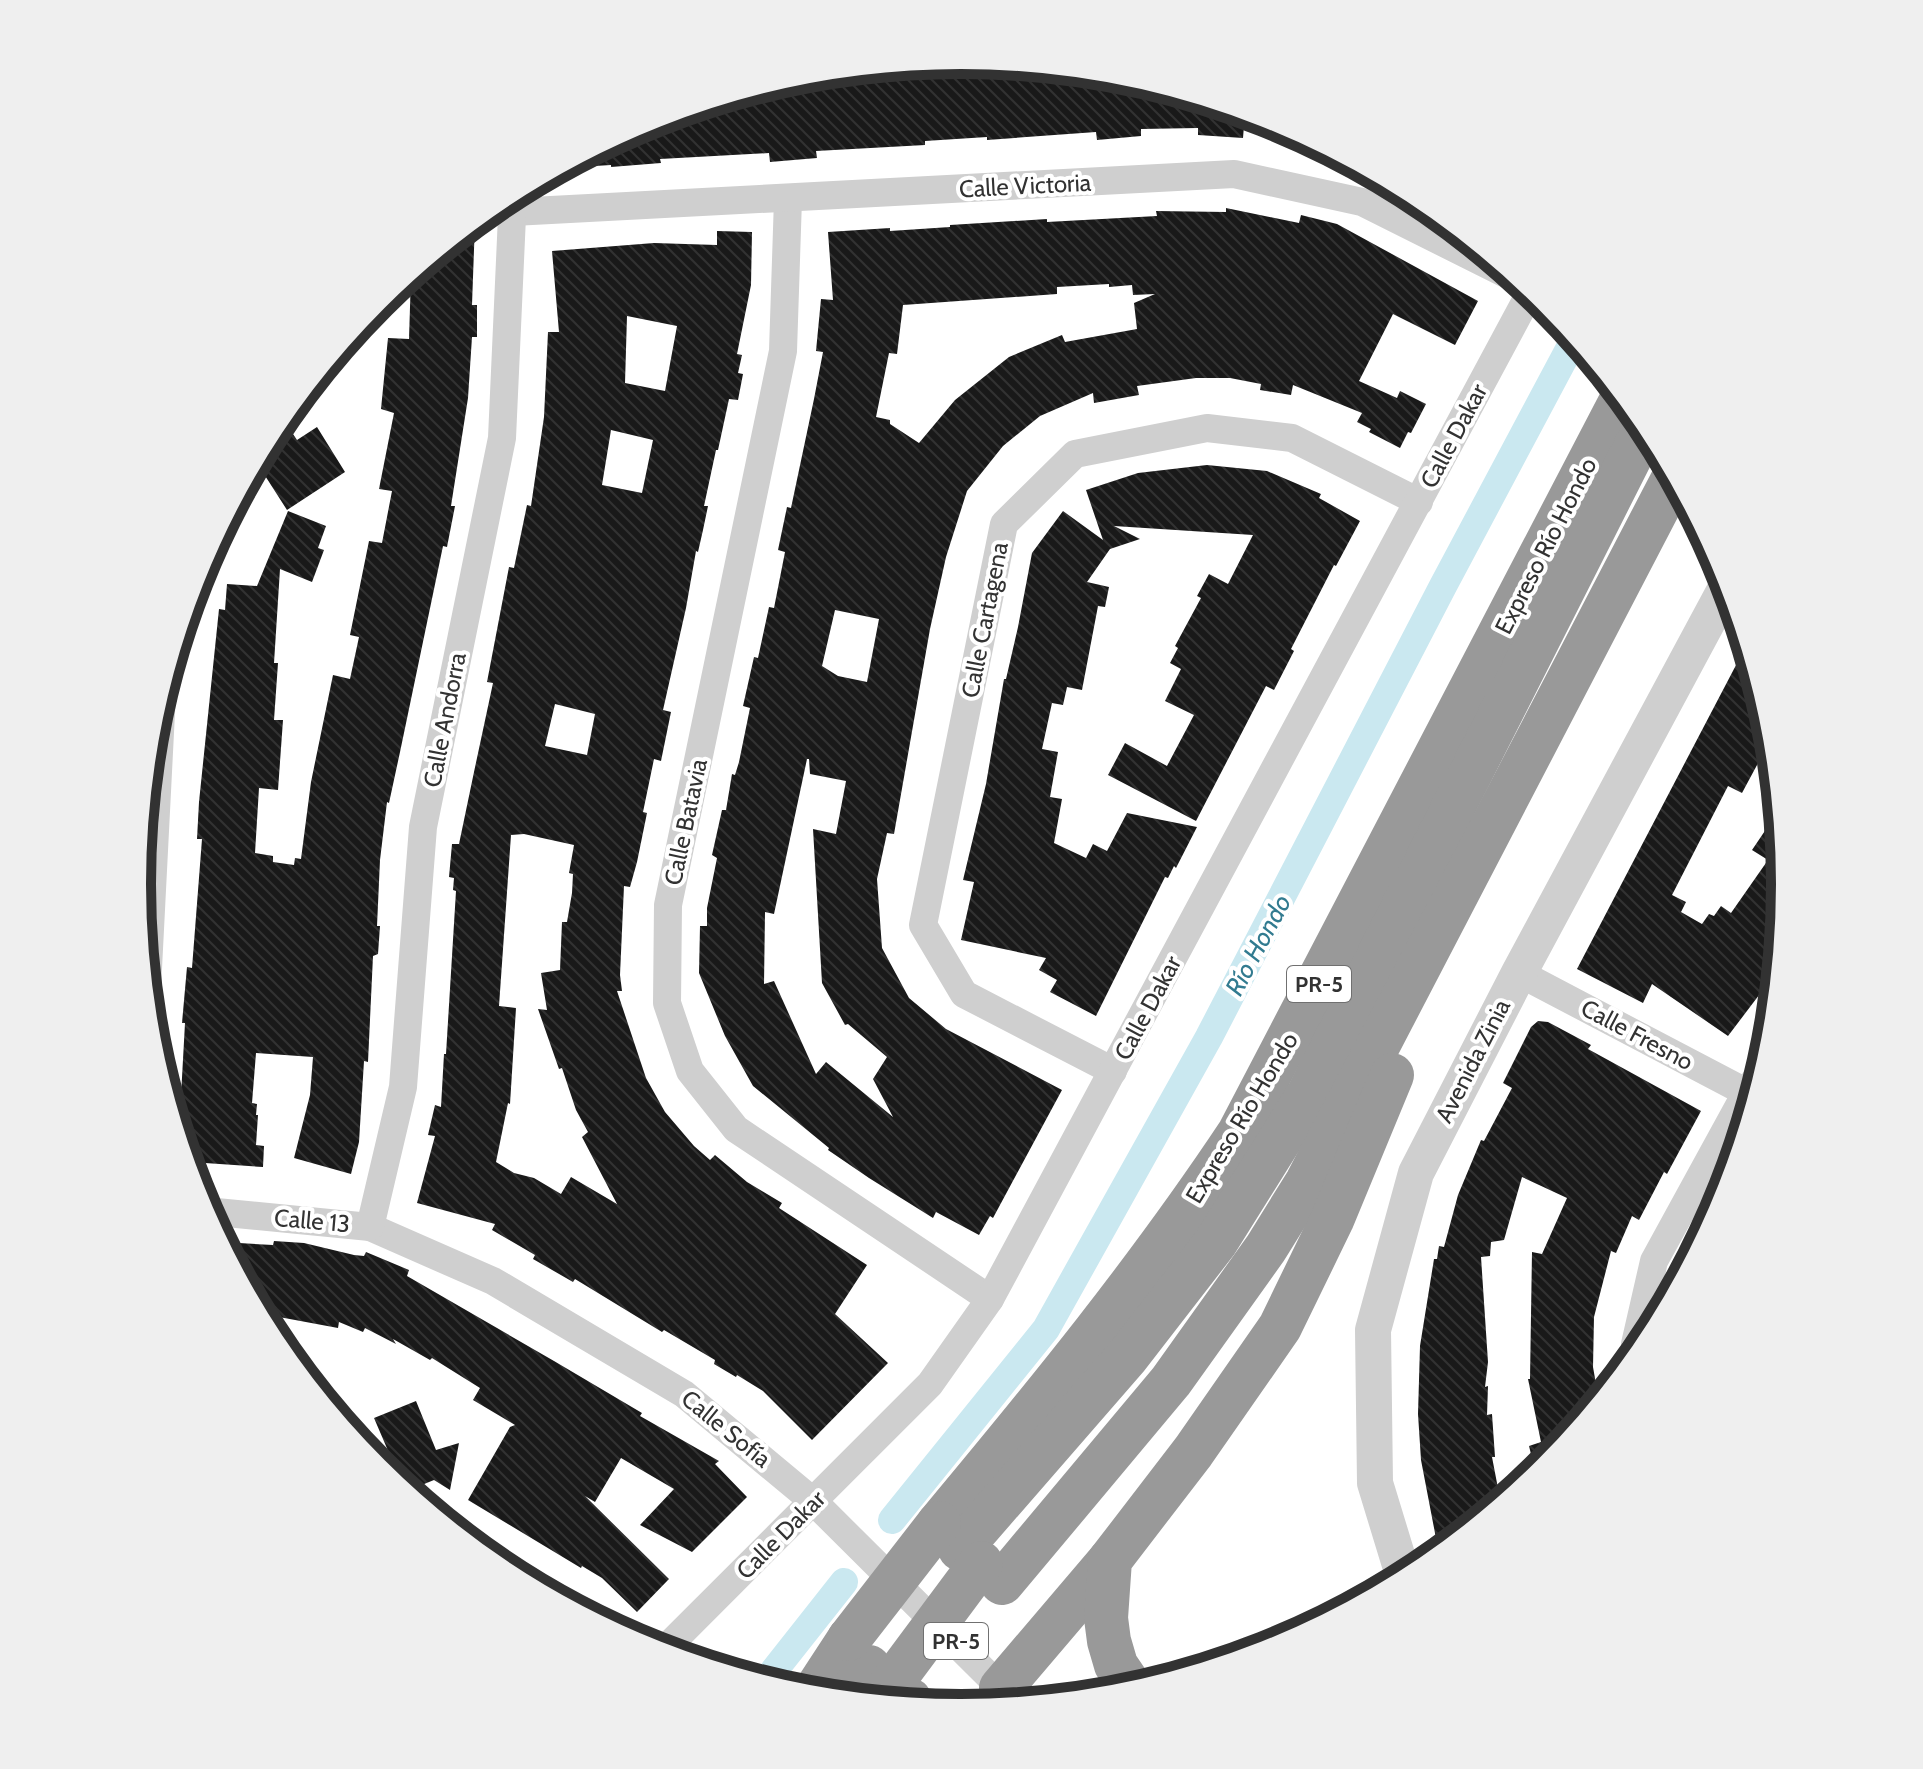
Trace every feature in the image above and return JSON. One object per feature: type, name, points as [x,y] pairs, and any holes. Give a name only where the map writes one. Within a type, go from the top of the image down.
[{"type":"highway","name":"Expreso Río Hondo","points":[[857,1688],[879,1685],[971,1554],[1107,1319],[1192,1205],[1239,1133],[1617,408]]},
{"type":"highway","points":[[971,1554],[1216,1242],[1308,1095],[1639,440]]},
{"type":"highway","points":[[971,1554],[1157,1354],[1252,1227],[1320,1119],[1651,459]]},
{"type":"highway","name":"Expreso Río Hondo","points":[[879,1685],[971,1554],[1171,1381],[1266,1248],[1307,1182],[1668,488]]},
{"type":"highway","points":[[1011,1693],[1193,1452],[1280,1327],[1332,1220],[1406,1040],[1414,978]]},
{"type":"highway","points":[[1110,1560],[1106,1618],[1116,1665],[1125,1678]]},
{"type":"street","name":"Calle Victoria","points":[[524,203],[788,199],[1234,174],[1362,202],[1478,260]]},
{"type":"street","name":"Calle Batavia","points":[[788,199],[783,351],[668,905],[667,1003],[690,1071],[736,1129],[990,1299]]},
{"type":"street","name":"Calle Andorra","points":[[370,1227],[403,1087],[423,827],[502,438],[513,210]]},
{"type":"street","name":"Calle Dakar","points":[[673,1641],[930,1384],[990,1299],[1525,302]]},
{"type":"street","name":"Calle Cartagena","points":[[1113,1071],[964,994],[923,925],[1004,524],[1075,454],[1207,428],[1292,438],[1419,502]]},
{"type":"street","name":"Avenida Zinia","points":[[1400,1565],[1375,1483],[1373,1330],[1416,1173],[1519,973],[1720,599]]},
{"type":"street","points":[[152,899],[157,787]]},
{"type":"street","name":"Calle Fresno","points":[[1519,973],[1744,1092]]},
{"type":"street","points":[[1638,1330],[1654,1261],[1737,1117]]},
{"type":"street","name":"Calle 13","points":[[221,1212],[370,1227]]},
{"type":"street","name":"Calle Sofía","points":[[370,1227],[493,1281],[684,1394],[814,1502],[1002,1694]]},
{"type":"building","points":[[1015,76],[1120,90],[1171,102],[1244,125],[1243,138],[1198,135],[1198,128],[1141,129],[1141,136],[1097,140],[1096,132],[987,140],[987,137],[925,141],[925,145],[816,151],[817,158],[770,162],[769,153],[587,166],[651,136],[752,102],[856,81]]},
{"type":"building","points":[[1226,208],[1299,223],[1301,215],[1337,224],[1478,301],[1455,345],[1393,314],[1359,381],[1397,398],[1400,391],[1426,404],[1400,448],[1357,422],[1362,413],[1293,385],[1291,395],[1260,390],[1261,384],[1230,378],[1196,378],[1137,386],[1139,395],[1094,403],[1093,393],[1040,416],[1003,446],[967,491],[946,557],[930,629],[894,834],[887,833],[877,879],[882,948],[909,998],[946,1029],[1062,1090],[993,1218],[990,1216],[979,1235],[936,1212],[933,1218],[869,1178],[828,1150],[753,1086],[725,1036],[699,973],[700,926],[707,926],[707,908],[717,858],[712,855],[722,810],[726,810],[732,774],[735,775],[739,762],[750,708],[743,706],[754,657],[758,658],[769,607],[774,608],[785,552],[778,550],[787,507],[791,508],[823,352],[816,351],[821,299],[833,300],[828,232],[1157,216],[1156,211],[1226,212]],"holes":[[[1109,284],[1109,287],[1132,285],[1133,295],[1155,294],[1134,303],[1137,329],[1065,342],[1062,335],[1009,357],[955,400],[919,443],[890,424],[890,420],[876,417],[889,353],[897,354],[903,305],[1057,294],[1057,287]],[[835,610],[879,619],[867,682],[838,676],[822,666]],[[809,759],[810,774],[846,781],[836,834],[813,829],[822,983],[845,1025],[848,1024],[887,1057],[873,1079],[893,1117],[826,1062],[816,1074],[774,981],[764,984],[765,912],[774,914]]]},
{"type":"building","points":[[717,231],[752,232],[751,285],[737,354],[742,355],[738,373],[743,374],[738,400],[729,399],[716,450],[704,506],[708,506],[663,710],[671,712],[661,761],[654,759],[637,862],[630,887],[624,886],[622,991],[617,991],[646,1078],[665,1112],[694,1146],[710,1160],[715,1155],[747,1182],[782,1203],[779,1208],[867,1265],[835,1314],[888,1363],[812,1440],[763,1391],[714,1364],[715,1360],[664,1330],[662,1332],[575,1279],[573,1282],[533,1259],[535,1255],[492,1230],[495,1224],[417,1203],[435,1136],[428,1135],[435,1105],[441,1107],[456,891],[453,890],[454,878],[449,877],[452,844],[459,844],[493,683],[487,682],[509,567],[514,568],[527,505],[531,506],[544,417],[548,332],[559,332],[552,251],[654,243],[717,245]],"holes":[[[627,316],[677,326],[665,391],[625,383]],[[611,430],[653,440],[642,493],[602,485]],[[555,704],[595,714],[587,755],[545,746]],[[524,834],[574,845],[569,873],[573,874],[572,893],[567,922],[562,922],[560,970],[541,973],[547,1010],[538,1009],[559,1069],[562,1068],[576,1110],[588,1132],[582,1137],[617,1204],[571,1177],[561,1194],[534,1178],[514,1173],[496,1162],[510,1104],[516,1008],[499,1006],[511,835]]]},
{"type":"building","points":[[474,236],[472,305],[477,305],[477,337],[472,337],[468,398],[451,506],[455,506],[447,547],[443,546],[387,802],[380,860],[378,954],[373,956],[368,1062],[364,1061],[359,1142],[351,1174],[294,1158],[310,1095],[313,1057],[256,1053],[252,1103],[257,1104],[256,1145],[264,1146],[263,1167],[205,1163],[204,1172],[181,1100],[185,1023],[182,1023],[187,967],[192,968],[202,839],[197,839],[199,802],[219,609],[225,610],[227,584],[257,586],[288,511],[326,526],[318,548],[324,550],[312,582],[280,569],[274,663],[278,663],[274,720],[283,720],[278,790],[259,788],[255,853],[273,856],[273,862],[294,865],[295,858],[301,859],[311,782],[333,675],[350,679],[359,637],[350,635],[369,541],[382,543],[392,491],[379,489],[394,413],[381,409],[388,338],[409,339],[411,290]]},
{"type":"building","points":[[317,427],[345,472],[287,510],[264,473],[272,465],[270,462],[289,432],[297,440]]},
{"type":"building","points":[[1207,465],[1267,471],[1321,494],[1319,498],[1360,521],[1291,649],[1294,651],[1274,690],[1266,686],[1196,821],[1108,775],[1125,743],[1167,766],[1194,715],[1165,701],[1181,669],[1170,663],[1178,648],[1175,646],[1201,598],[1197,596],[1209,574],[1228,584],[1253,535],[1114,526],[1140,539],[1110,549],[1087,582],[1109,587],[1105,607],[1098,606],[1082,690],[1067,687],[1063,705],[1052,703],[1042,749],[1058,752],[1050,797],[1062,799],[1054,843],[1086,858],[1093,844],[1107,851],[1127,813],[1197,827],[1176,868],[1174,866],[1168,878],[1165,877],[1096,1016],[1050,992],[1057,980],[1039,970],[1046,958],[961,940],[974,882],[963,880],[986,784],[1004,679],[1032,553],[1063,511],[1103,540],[1086,490],[1138,473]]},
{"type":"building","points":[[1739,659],[1761,757],[1742,793],[1728,786],[1672,895],[1686,902],[1681,912],[1702,924],[1709,914],[1714,916],[1721,906],[1731,913],[1768,860],[1752,850],[1769,824],[1772,884],[1765,987],[1728,1036],[1652,984],[1643,1003],[1577,969]]},
{"type":"building","points":[[1538,1021],[1548,1022],[1591,1045],[1588,1049],[1701,1111],[1639,1220],[1632,1216],[1616,1253],[1611,1251],[1594,1317],[1593,1367],[1597,1388],[1533,1460],[1529,1446],[1541,1442],[1528,1379],[1532,1252],[1542,1254],[1567,1198],[1522,1177],[1504,1240],[1491,1242],[1490,1256],[1481,1257],[1488,1362],[1485,1387],[1488,1386],[1487,1415],[1492,1414],[1495,1457],[1492,1457],[1499,1492],[1436,1541],[1421,1460],[1418,1414],[1420,1346],[1434,1259],[1437,1259],[1439,1246],[1444,1247],[1458,1195],[1481,1140],[1484,1141],[1512,1088],[1503,1083],[1531,1027]]},
{"type":"building","points":[[274,1241],[304,1243],[354,1255],[364,1256],[366,1252],[409,1270],[407,1276],[719,1461],[715,1464],[747,1497],[692,1552],[640,1525],[674,1489],[621,1458],[595,1502],[585,1496],[669,1579],[637,1612],[602,1578],[468,1500],[510,1427],[515,1425],[473,1400],[480,1388],[432,1358],[430,1360],[393,1339],[396,1344],[365,1328],[363,1332],[339,1322],[338,1328],[279,1317],[279,1320],[235,1243],[273,1245]]},
{"type":"building","points":[[416,1401],[436,1450],[459,1443],[450,1490],[434,1480],[419,1486],[393,1463],[374,1418]]},
{"type":"waterway","name":"Río Hondo","points":[[892,1520],[1046,1329],[1209,1037],[1569,348]]},
{"type":"waterway","name":"Río Hondo","points":[[773,1672],[844,1582]]}]
